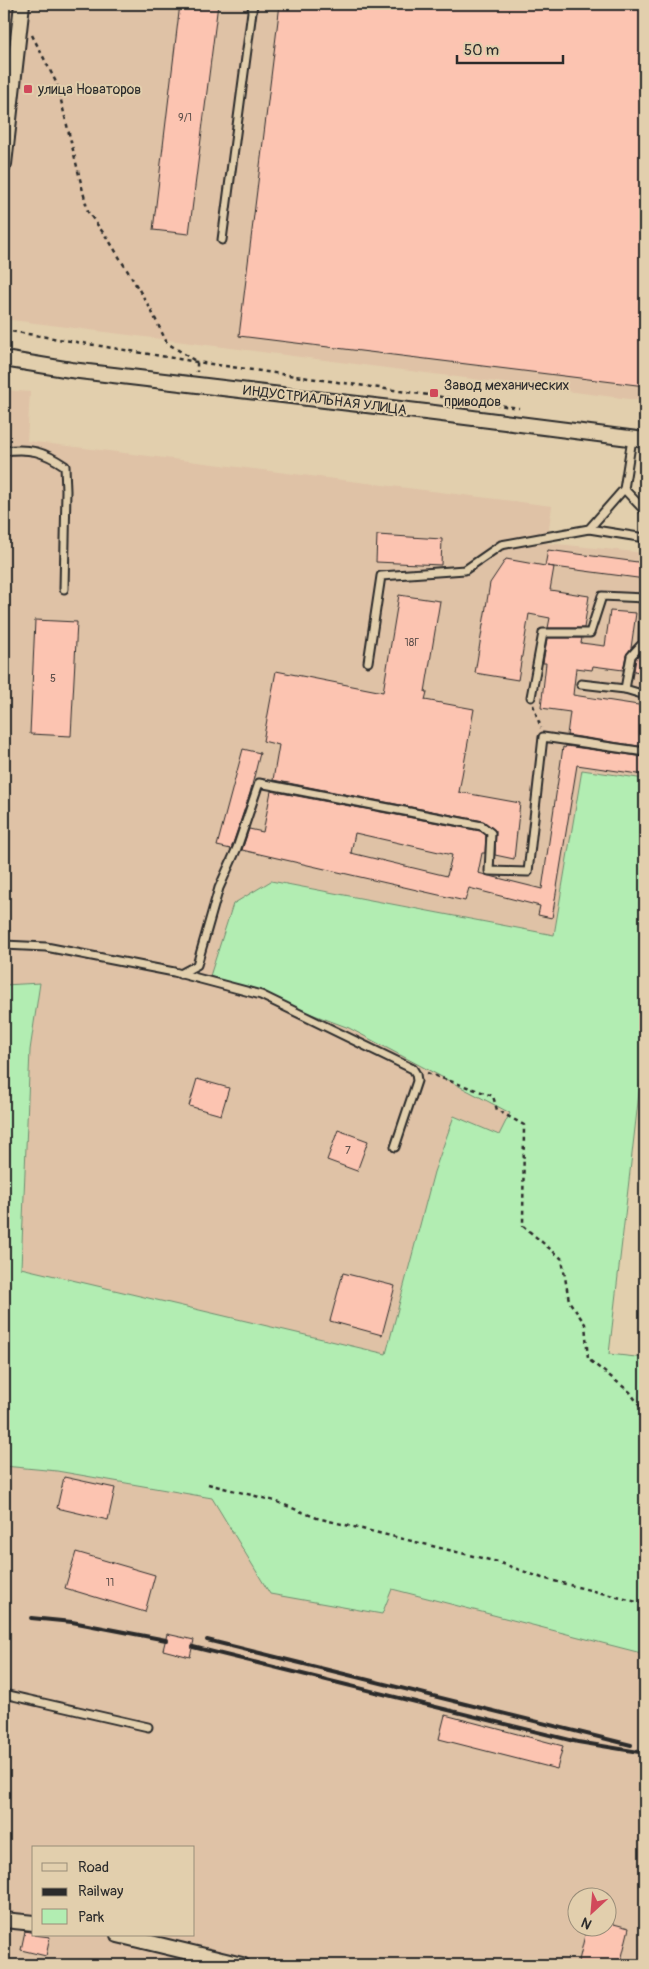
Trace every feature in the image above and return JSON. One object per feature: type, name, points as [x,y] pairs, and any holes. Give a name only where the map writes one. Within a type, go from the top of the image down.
[{"type":"street","points":[[4,164],[22,4]]},
{"type":"street","name":"ИНДУСТРИАЛЬНАЯ УЛИЦА","points":[[4,359],[638,440]]},
{"type":"street","points":[[4,1920],[32,1924]]},
{"type":"street","points":[[122,1936],[242,1965]]},
{"type":"lane","points":[[222,240],[253,4]]},
{"type":"lane","points":[[589,529],[624,489],[638,440]]},
{"type":"lane","points":[[4,451],[26,448],[49,455],[65,466],[64,589]]},
{"type":"lane","points":[[624,489],[645,511]]},
{"type":"lane","points":[[368,662],[381,576],[466,570],[501,545],[589,529],[645,538]]},
{"type":"lane","points":[[531,698],[543,633],[590,634],[602,596],[645,598],[644,643],[631,656],[625,689]]},
{"type":"lane","points":[[582,684],[625,689],[645,695]]},
{"type":"lane","points":[[180,974],[197,965],[219,888],[237,848],[259,783],[482,826],[491,833],[489,871],[528,872],[544,737],[645,752]]},
{"type":"lane","points":[[4,944],[46,947],[180,974],[261,995],[413,1069],[416,1074],[416,1081],[396,1147]]},
{"type":"lane","points":[[4,1694],[148,1727]]},
{"type":"path","points":[[31,27],[32,34],[57,84],[88,212],[110,242],[168,342],[197,362]]},
{"type":"path","points":[[4,330],[197,362],[528,410]]},
{"type":"path","points":[[196,385],[197,362]]},
{"type":"path","points":[[531,698],[544,737]]},
{"type":"path","points":[[413,1069],[493,1096],[497,1110],[524,1124],[523,1226],[562,1259],[569,1301],[585,1324],[588,1359],[630,1392],[645,1414]]},
{"type":"path","points":[[208,1484],[275,1501],[316,1518],[498,1562],[542,1578],[645,1604]]},
{"type":"shaded area","points":[[4,4],[645,4],[645,401],[4,319]]},
{"type":"shaded area","points":[[4,390],[30,392],[27,441],[552,506],[547,543],[645,553],[645,779],[582,770],[554,935],[272,881],[233,904],[210,976],[349,1028],[510,1113],[500,1135],[454,1117],[434,1172],[386,1354],[21,1269],[30,1050],[40,983],[4,985]]},
{"type":"shaded area","points":[[4,1466],[57,1471],[212,1498],[270,1594],[392,1589],[645,1654],[645,1965],[4,1965]]},
{"type":"green space","points":[[582,770],[645,779],[645,1041],[609,1354],[645,1358],[645,1654],[392,1589],[382,1614],[270,1594],[212,1498],[57,1471],[4,1466],[4,985],[40,983],[30,1050],[21,1268],[386,1354],[434,1172],[454,1116],[499,1135],[510,1113],[349,1028],[210,976],[233,904],[271,881],[554,935]]},
{"type":"building","points":[[180,4],[218,4],[189,234],[153,230]]},
{"type":"building","points":[[280,4],[645,4],[645,386],[239,336]]},
{"type":"building","points":[[377,535],[442,539],[441,565],[376,562]]},
{"type":"building","points":[[548,550],[645,563],[645,579],[547,566],[554,567],[550,590],[589,596],[584,628],[548,628],[550,618],[529,614],[518,680],[475,673],[490,583],[506,559],[545,566]]},
{"type":"building","points":[[399,595],[440,601],[425,700],[474,709],[459,792],[520,803],[514,859],[495,855],[496,831],[483,821],[273,780],[279,745],[263,741],[276,671],[383,692]]},
{"type":"building","points":[[610,611],[636,613],[631,648],[626,655],[623,670],[593,666],[592,670],[576,668],[573,695],[645,706],[645,747],[567,735],[570,712],[541,708],[546,663],[543,663],[547,638],[582,638],[581,643],[605,646]]},
{"type":"building","points":[[35,620],[77,622],[71,736],[30,734]]},
{"type":"building","points":[[639,655],[645,656],[645,673],[634,671],[636,658]]},
{"type":"building","points":[[566,746],[645,757],[645,775],[577,765],[552,918],[538,915],[540,906],[469,888],[465,901],[242,850],[249,829],[263,832],[271,791],[480,831],[486,835],[485,853],[482,853],[478,873],[542,889],[563,747],[565,748]],"holes":[[[355,833],[452,855],[447,876],[351,853]]]},
{"type":"building","points":[[243,749],[260,753],[250,793],[231,849],[217,846]]},
{"type":"building","points":[[197,1079],[229,1088],[221,1115],[189,1106]]},
{"type":"building","points":[[338,1130],[368,1141],[357,1171],[327,1160]]},
{"type":"building","points":[[343,1273],[395,1286],[382,1335],[330,1321]]},
{"type":"building","points":[[64,1477],[115,1488],[108,1520],[57,1508]]},
{"type":"building","points":[[76,1552],[155,1575],[145,1612],[65,1588]]},
{"type":"building","points":[[167,1634],[194,1640],[190,1657],[163,1650]]},
{"type":"building","points":[[445,1715],[563,1746],[557,1769],[439,1739]]},
{"type":"building","points":[[616,1925],[629,1928],[620,1965],[578,1965],[585,1936],[616,1936]]},
{"type":"building","points":[[25,1931],[32,1933],[32,1936],[50,1937],[46,1956],[21,1950]]},
{"type":"railway","points":[[31,1618],[72,1622],[166,1640]]},
{"type":"railway","points":[[207,1640],[631,1745]]},
{"type":"railway","points":[[193,1647],[578,1742],[645,1753]]},
{"type":"place","name":"улица Новаторов","points":[[28,89]]},
{"type":"place","name":"Завод механических приводов","points":[[434,393]]}]
